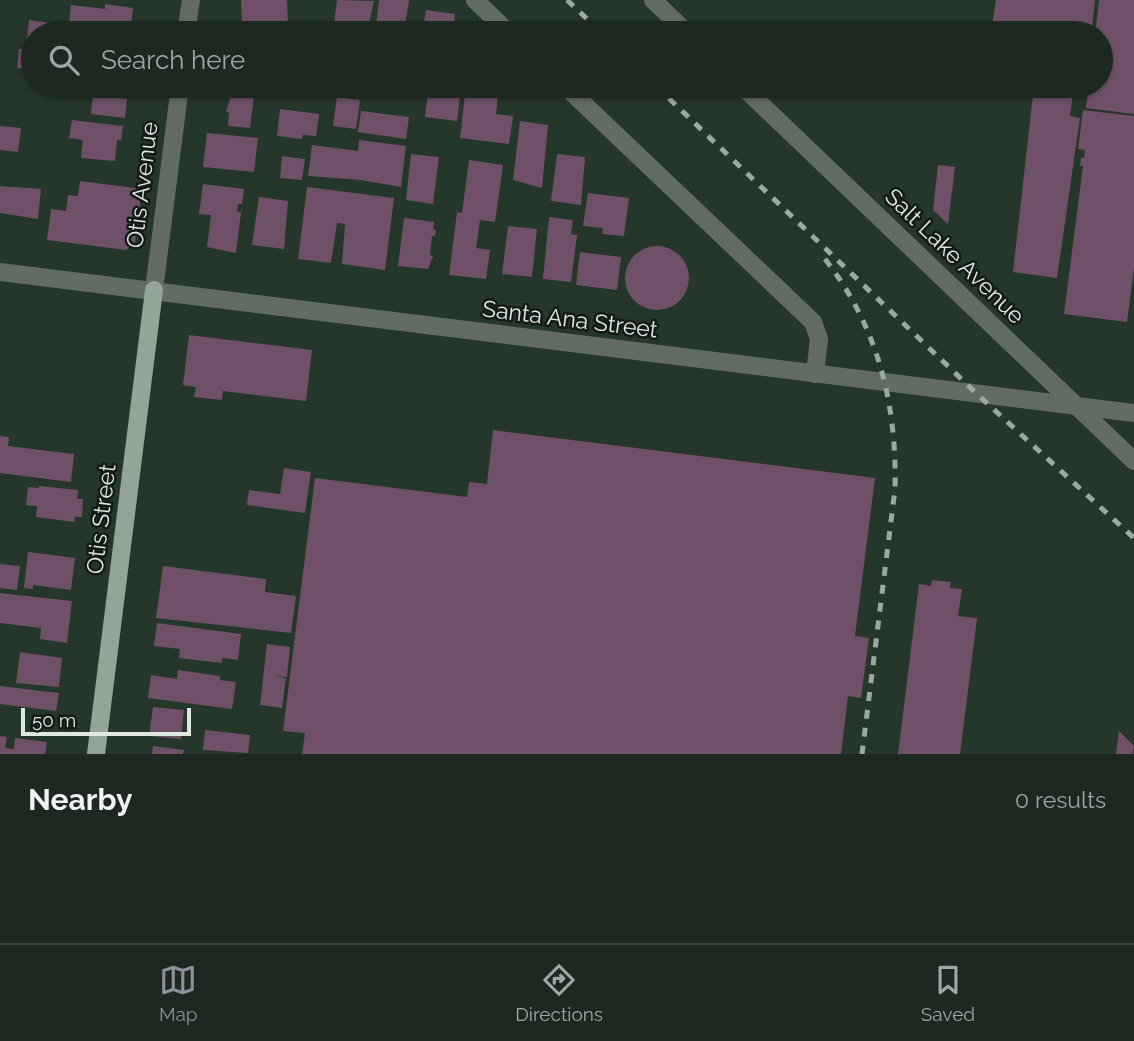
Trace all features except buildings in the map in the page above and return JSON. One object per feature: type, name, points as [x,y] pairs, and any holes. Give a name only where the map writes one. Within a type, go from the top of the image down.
[{"type":"main road","name":"Otis Street","points":[[96,754],[154,290]]},
{"type":"street","points":[[188,21],[191,0]]},
{"type":"street","points":[[475,0],[497,21]]},
{"type":"street","points":[[653,0],[675,21]]},
{"type":"street","name":"Otis Avenue","points":[[154,290],[178,98]]},
{"type":"street","points":[[578,98],[813,322],[819,339],[815,374]]},
{"type":"street","name":"Salt Lake Avenue","points":[[754,98],[1134,461]]},
{"type":"street","name":"Santa Ana Street","points":[[0,272],[1134,413]]},
{"type":"railway","points":[[567,0],[589,21]]},
{"type":"railway","points":[[669,98],[977,394],[1134,538]]},
{"type":"railway","points":[[825,259],[859,312],[871,339],[888,397],[895,458],[895,489],[862,754]]}]
